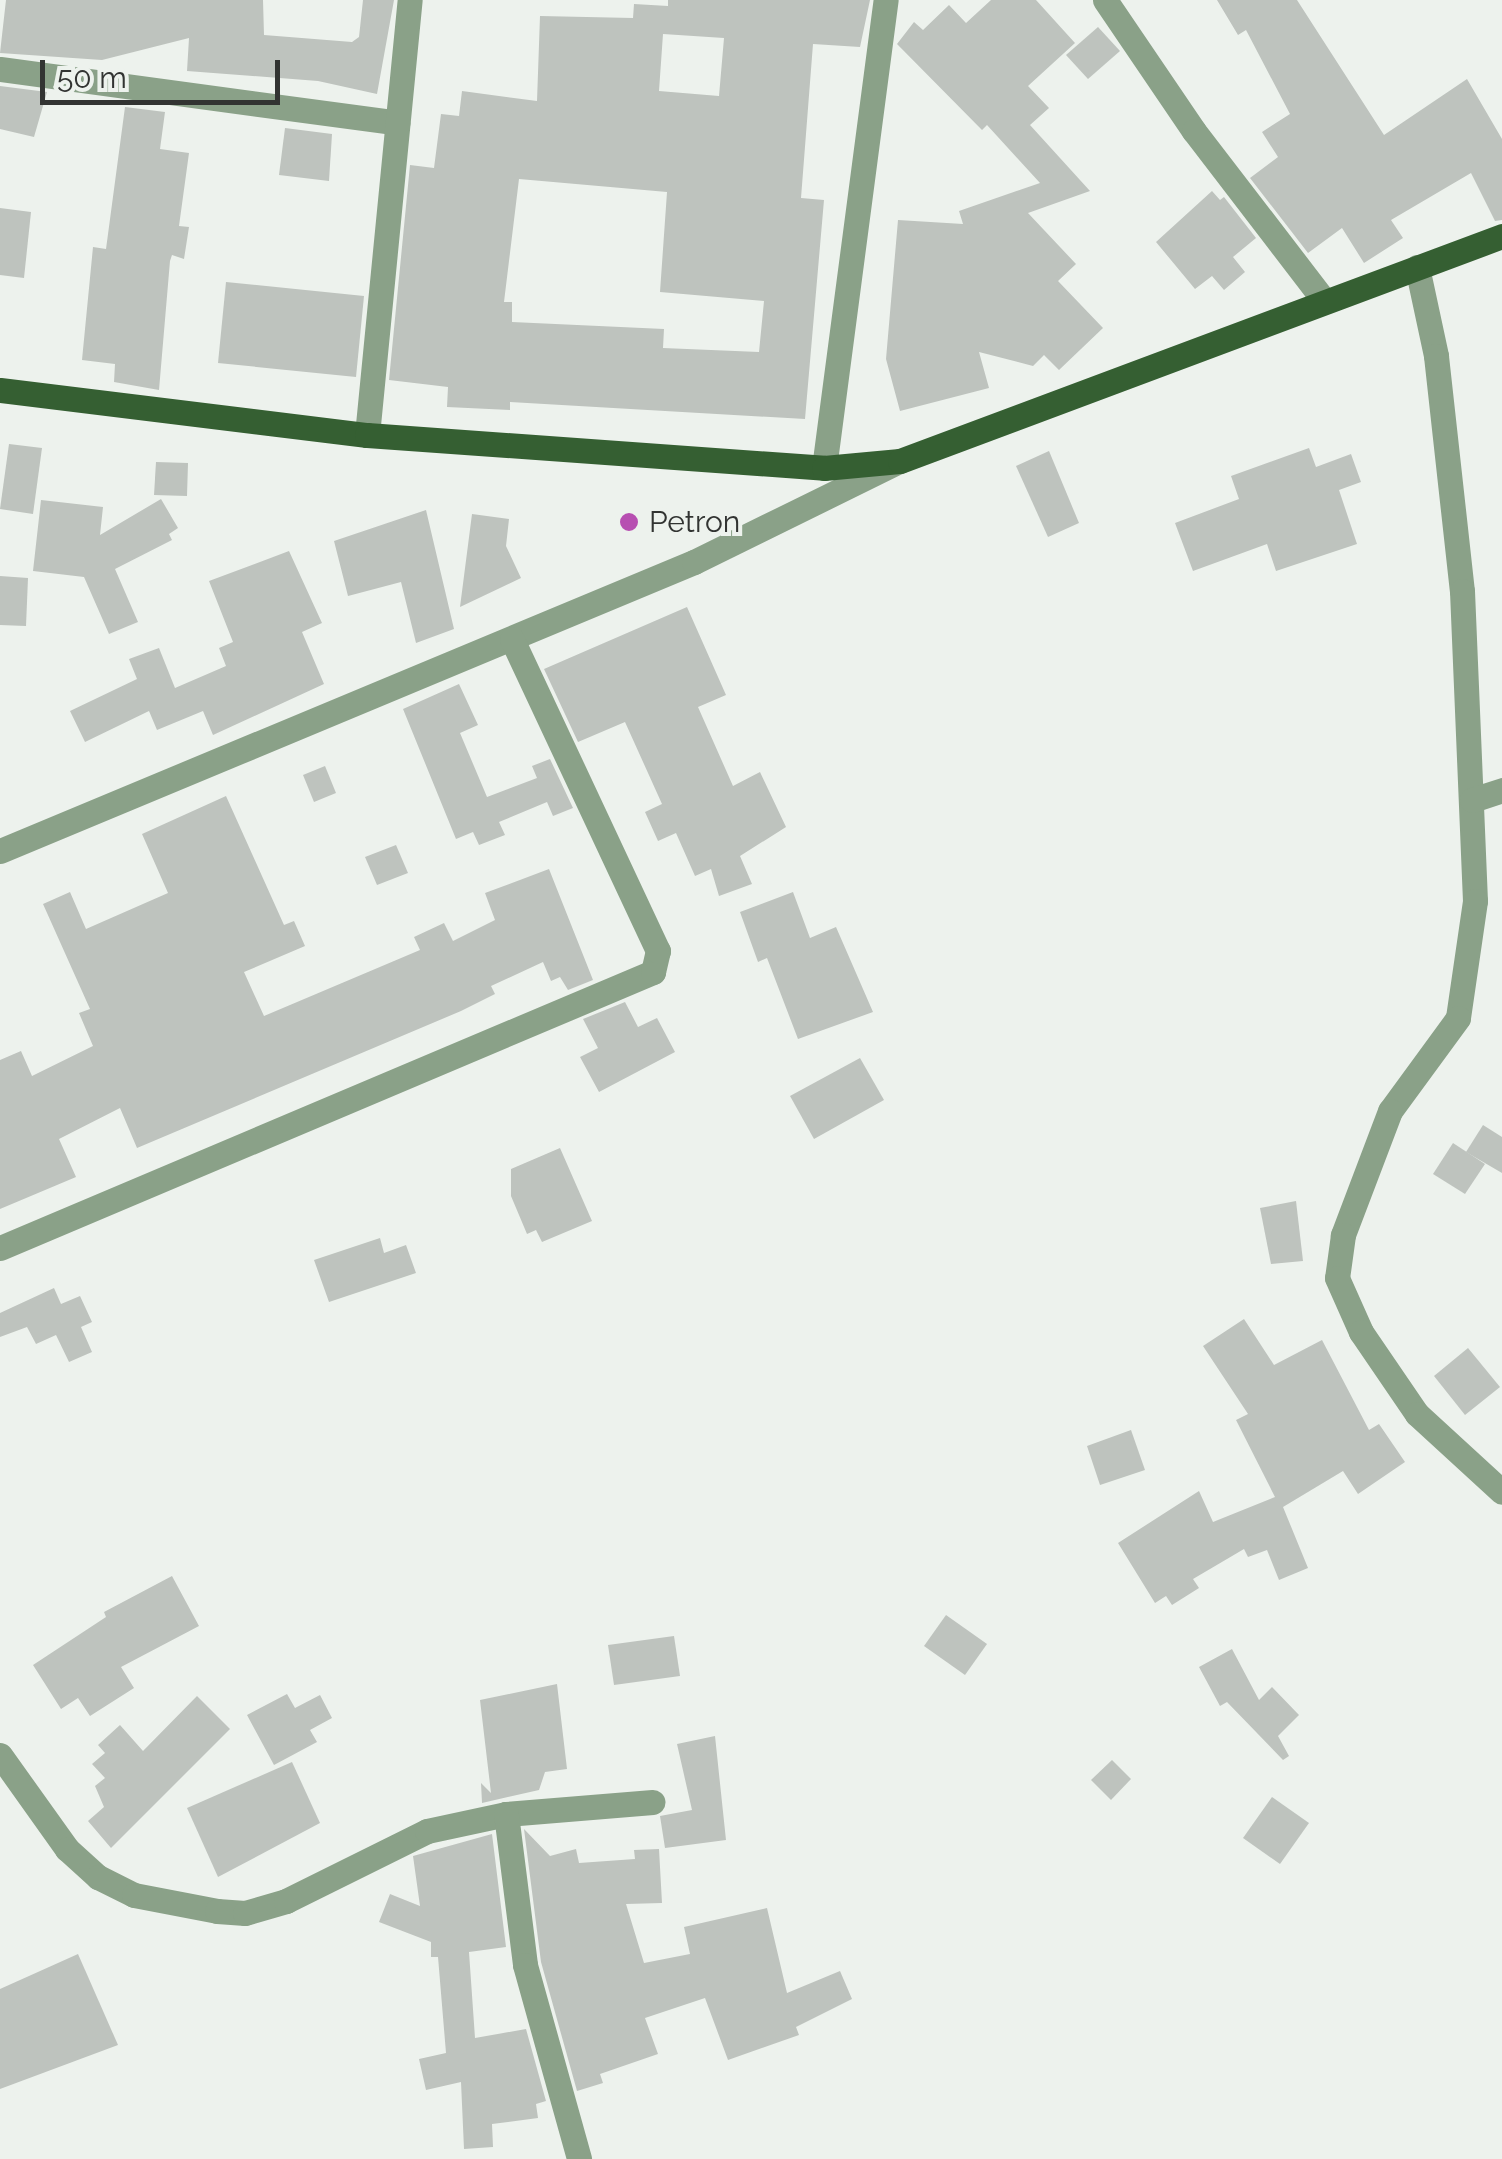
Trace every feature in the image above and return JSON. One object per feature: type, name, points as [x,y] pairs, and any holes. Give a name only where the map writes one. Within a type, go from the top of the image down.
[{"type":"main road","points":[[0,390],[367,435],[824,468],[900,461],[1502,236]]},
{"type":"street","points":[[367,435],[410,0]]},
{"type":"street","points":[[824,468],[886,0]]},
{"type":"street","points":[[1105,0],[1194,131],[1325,302]]},
{"type":"street","points":[[0,69],[397,123]]},
{"type":"street","points":[[1417,267],[1436,356],[1462,591],[1475,901],[1458,1018],[1390,1111],[1343,1235],[1337,1278],[1360,1332],[1417,1414],[1502,1492]]},
{"type":"street","points":[[0,851],[694,562],[900,461]]},
{"type":"street","points":[[0,1248],[653,972],[658,951],[512,639]]},
{"type":"street","points":[[1472,800],[1502,790]]},
{"type":"street","points":[[0,1755],[67,1849],[98,1876],[134,1894],[217,1911],[245,1912],[286,1901],[427,1831],[506,1814],[653,1802]]},
{"type":"street","points":[[506,1814],[525,1965],[579,2159]]},
{"type":"building","points":[[6,0],[263,0],[264,35],[352,42],[359,37],[363,0],[394,0],[377,94],[318,81],[187,71],[189,38],[102,60],[0,53]]},
{"type":"building","points":[[668,0],[870,0],[860,47],[813,44],[801,198],[824,200],[805,419],[510,402],[510,410],[447,407],[448,387],[389,380],[410,165],[434,168],[441,114],[459,116],[462,91],[537,101],[540,16],[633,18],[634,4],[668,6]],"holes":[[[663,34],[724,38],[719,96],[659,91]],[[519,179],[667,192],[660,292],[764,301],[759,352],[663,348],[664,329],[512,322],[512,302],[504,302]]]},
{"type":"building","points":[[991,0],[1036,0],[1075,43],[1028,86],[1049,108],[1030,125],[1090,191],[1028,213],[1076,264],[1058,281],[1103,328],[1059,370],[1044,355],[1033,366],[979,352],[989,388],[900,411],[886,359],[898,220],[963,224],[959,211],[1040,183],[987,125],[982,130],[897,44],[914,22],[923,30],[949,5],[966,23]]},
{"type":"building","points":[[1217,0],[1297,0],[1384,135],[1467,79],[1502,139],[1502,220],[1495,221],[1471,173],[1391,220],[1403,238],[1364,263],[1342,228],[1308,253],[1250,178],[1278,157],[1262,132],[1290,114],[1246,30],[1238,35]]},
{"type":"building","points":[[1098,27],[1120,51],[1088,79],[1066,55]]},
{"type":"building","points":[[0,86],[47,92],[34,137],[0,129]]},
{"type":"building","points":[[125,107],[165,112],[160,149],[189,153],[179,226],[189,227],[184,259],[172,255],[170,261],[159,390],[114,382],[115,364],[82,360],[93,247],[106,249]]},
{"type":"building","points":[[285,128],[332,134],[329,181],[279,175]]},
{"type":"building","points":[[1212,191],[1220,200],[1224,197],[1256,238],[1233,257],[1245,272],[1224,290],[1212,276],[1195,289],[1156,242]]},
{"type":"building","points":[[0,208],[31,212],[24,278],[0,275]]},
{"type":"building","points":[[226,282],[364,296],[356,377],[218,363]]},
{"type":"building","points":[[9,444],[42,448],[33,514],[0,509]]},
{"type":"building","points":[[1309,448],[1316,467],[1351,454],[1361,482],[1339,490],[1357,544],[1276,571],[1267,544],[1193,571],[1175,523],[1239,499],[1231,476]]},
{"type":"building","points":[[1049,451],[1079,523],[1048,537],[1016,466]]},
{"type":"building","points":[[156,462],[188,463],[187,496],[154,495]]},
{"type":"building","points":[[161,499],[178,528],[169,534],[172,540],[115,569],[138,622],[109,634],[84,577],[33,571],[41,500],[103,507],[100,535]]},
{"type":"building","points":[[426,510],[454,629],[416,643],[401,582],[348,596],[334,541]]},
{"type":"building","points":[[472,514],[509,519],[506,546],[521,578],[460,607]]},
{"type":"building","points":[[289,551],[322,623],[302,632],[324,684],[213,735],[203,711],[157,730],[149,711],[85,742],[70,711],[137,679],[129,659],[159,648],[175,688],[226,666],[219,648],[233,642],[209,581]]},
{"type":"building","points":[[0,576],[28,578],[26,626],[0,625]]},
{"type":"building","points":[[687,607],[726,695],[698,707],[733,786],[760,772],[786,827],[740,856],[752,884],[719,896],[711,869],[695,876],[676,833],[658,841],[645,812],[662,804],[625,722],[578,742],[544,669]]},
{"type":"building","points":[[459,684],[478,725],[460,733],[487,797],[537,778],[532,766],[550,759],[573,808],[553,816],[547,802],[499,822],[505,835],[479,845],[473,832],[456,839],[403,709]]},
{"type":"building","points":[[325,766],[336,793],[314,802],[303,775]]},
{"type":"building","points":[[226,796],[284,925],[294,921],[305,946],[244,972],[264,1016],[420,950],[414,937],[444,923],[453,941],[495,920],[485,893],[549,869],[593,980],[568,990],[560,977],[551,981],[543,962],[491,986],[495,994],[461,1011],[137,1148],[120,1108],[59,1139],[76,1177],[0,1209],[0,1060],[21,1051],[32,1076],[93,1046],[79,1013],[90,1009],[43,904],[70,892],[86,929],[168,893],[142,834]]},
{"type":"building","points":[[396,845],[408,873],[377,885],[365,857]]},
{"type":"building","points":[[793,892],[810,938],[836,927],[873,1012],[798,1039],[767,958],[758,962],[740,912]]},
{"type":"building","points":[[625,1002],[638,1027],[657,1018],[675,1052],[599,1092],[580,1057],[598,1048],[583,1019]]},
{"type":"building","points":[[860,1058],[884,1100],[814,1139],[790,1096]]},
{"type":"building","points":[[1483,1125],[1502,1137],[1502,1173],[1466,1152]]},
{"type":"building","points":[[1453,1143],[1485,1164],[1465,1194],[1433,1174]]},
{"type":"building","points":[[560,1148],[592,1221],[542,1242],[536,1230],[527,1234],[511,1196],[511,1169]]},
{"type":"building","points":[[1296,1201],[1303,1261],[1271,1264],[1260,1208]]},
{"type":"building","points":[[380,1238],[384,1253],[406,1245],[416,1273],[329,1302],[314,1260]]},
{"type":"building","points":[[54,1288],[61,1304],[80,1296],[92,1322],[81,1327],[92,1352],[69,1362],[56,1335],[36,1344],[27,1327],[0,1337],[0,1313]]},
{"type":"building","points":[[1244,1319],[1274,1365],[1322,1340],[1369,1430],[1379,1424],[1405,1462],[1358,1494],[1343,1471],[1283,1507],[1308,1568],[1279,1580],[1267,1550],[1248,1557],[1244,1549],[1193,1579],[1199,1588],[1172,1605],[1166,1596],[1155,1603],[1118,1543],[1199,1491],[1213,1522],[1275,1497],[1236,1420],[1248,1414],[1203,1346]]},
{"type":"building","points":[[1468,1348],[1500,1387],[1465,1415],[1434,1376]]},
{"type":"building","points":[[1131,1430],[1145,1470],[1100,1485],[1087,1446]]},
{"type":"building","points":[[172,1576],[199,1626],[121,1667],[134,1688],[90,1716],[78,1698],[61,1709],[33,1665],[106,1617],[104,1612]]},
{"type":"building","points":[[946,1615],[987,1644],[965,1675],[924,1646]]},
{"type":"building","points":[[674,1636],[680,1676],[614,1685],[608,1645]]},
{"type":"building","points":[[1232,1649],[1259,1700],[1272,1687],[1299,1715],[1278,1736],[1289,1756],[1283,1760],[1227,1702],[1220,1706],[1199,1667]]},
{"type":"building","points":[[557,1684],[567,1769],[545,1772],[539,1790],[482,1803],[481,1783],[491,1793],[480,1700]]},
{"type":"building","points":[[287,1694],[295,1708],[320,1695],[332,1718],[310,1730],[317,1742],[274,1765],[247,1715]]},
{"type":"building","points":[[197,1696],[230,1729],[111,1848],[88,1821],[104,1807],[95,1786],[105,1778],[92,1764],[105,1753],[98,1745],[120,1725],[143,1751]]},
{"type":"building","points":[[715,1736],[726,1840],[665,1848],[660,1816],[692,1810],[677,1744]]},
{"type":"building","points":[[1112,1760],[1131,1779],[1111,1800],[1091,1780]]},
{"type":"building","points":[[292,1762],[320,1823],[218,1877],[187,1808]]},
{"type":"building","points":[[1272,1797],[1309,1823],[1280,1864],[1243,1838]]},
{"type":"building","points":[[524,1829],[550,1856],[576,1849],[579,1863],[635,1859],[634,1850],[659,1849],[662,1903],[626,1904],[644,1963],[690,1954],[684,1927],[767,1908],[787,1993],[840,1971],[852,1999],[796,2027],[799,2035],[728,2060],[705,1998],[645,2018],[658,2054],[600,2074],[603,2083],[577,2091],[541,1962]]},
{"type":"building","points":[[492,1834],[506,1947],[469,1952],[475,2038],[526,2029],[546,2101],[536,2104],[538,2118],[492,2124],[493,2147],[464,2149],[461,2082],[426,2090],[419,2059],[446,2053],[438,1957],[431,1957],[431,1942],[379,1922],[390,1894],[420,1906],[413,1856]]},
{"type":"building","points":[[78,1954],[118,2045],[0,2089],[0,1989]]},
{"type":"place","name":"Petron","points":[[629,522]]}]
